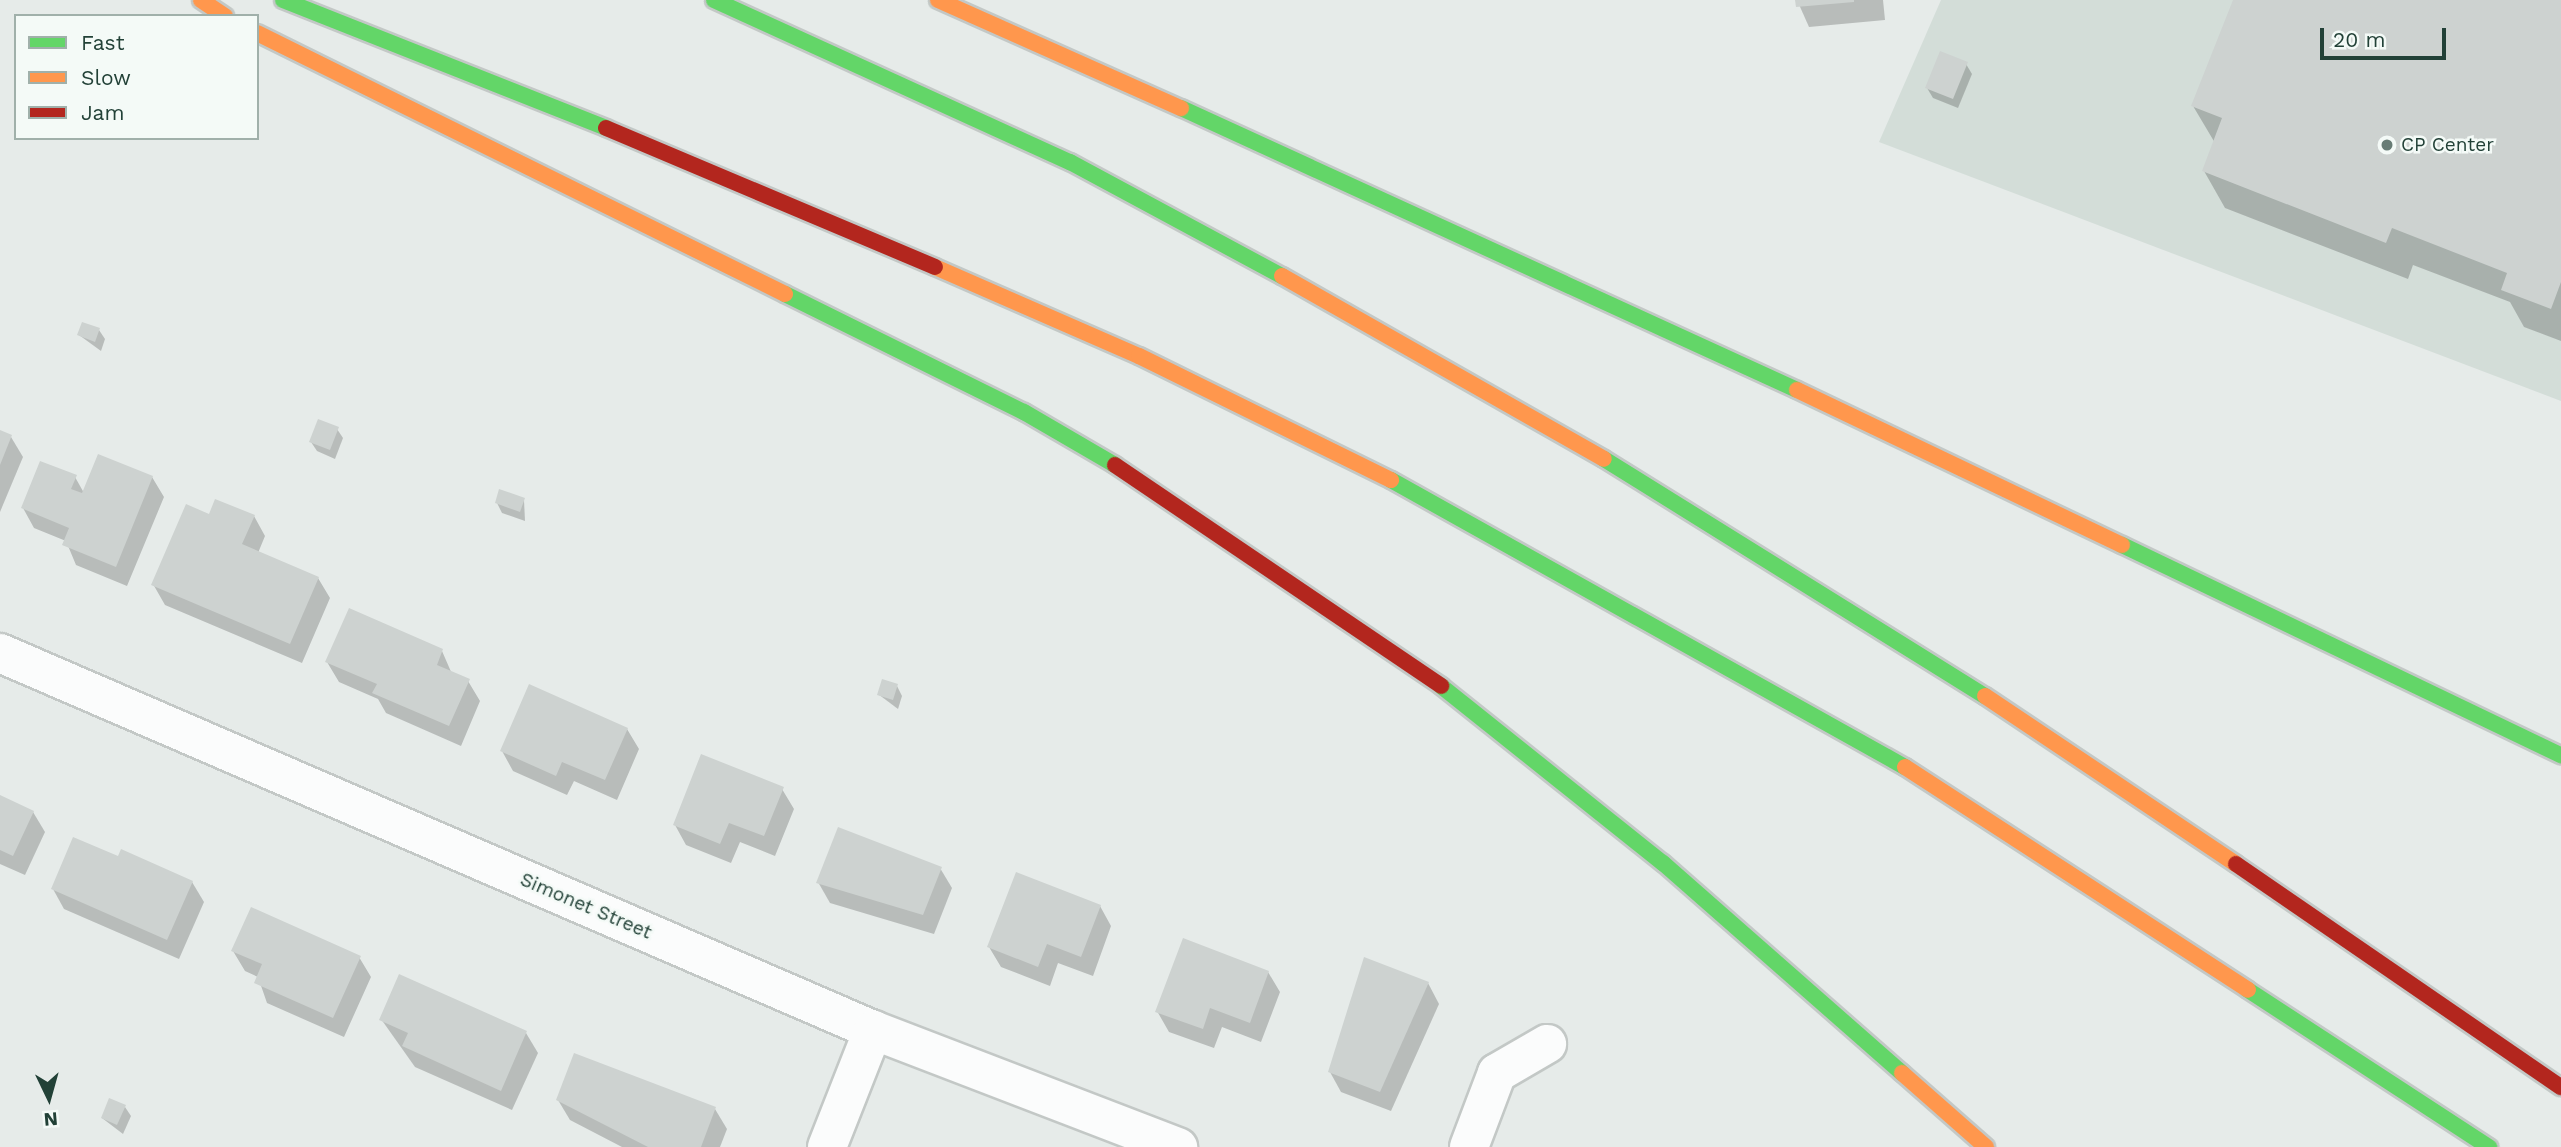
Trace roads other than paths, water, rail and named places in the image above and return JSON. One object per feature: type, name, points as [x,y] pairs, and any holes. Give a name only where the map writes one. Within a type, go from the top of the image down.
[{"type":"highway","points":[[201,0],[222,14]]},
{"type":"highway","points":[[283,0],[703,166],[1075,328],[1438,504],[1857,736],[2489,1147]]},
{"type":"highway","points":[[715,0],[1070,162],[1414,347],[1742,540],[2099,769],[2561,1087]]},
{"type":"highway","points":[[938,0],[1554,274],[2561,755]]},
{"type":"highway","points":[[259,34],[1024,412],[1166,495],[1442,687],[1663,863],[1986,1147]]},
{"type":"street","name":"Simonet Street","points":[[0,653],[873,1030],[1178,1147]]},
{"type":"street","points":[[827,1147],[873,1030]]},
{"type":"street","points":[[1469,1147],[1497,1073],[1547,1044]]},
{"type":"place","name":"CP Center","points":[[2387,145]]}]
